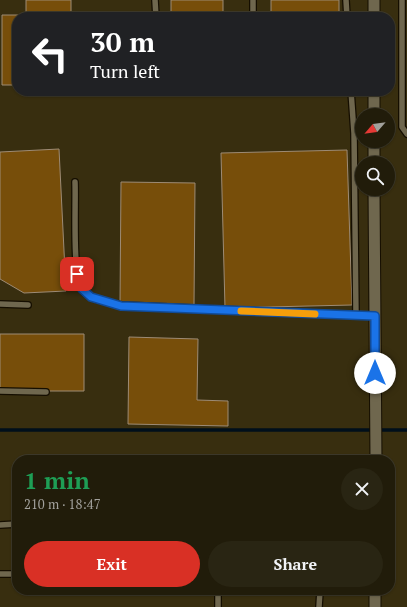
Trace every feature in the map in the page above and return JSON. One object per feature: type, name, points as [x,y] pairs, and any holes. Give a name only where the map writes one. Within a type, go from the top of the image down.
[{"type":"street","points":[[374,0],[374,12]]},
{"type":"street","points":[[374,96],[374,108]]},
{"type":"street","points":[[374,196],[376,455]]},
{"type":"street","points":[[375,595],[375,607]]},
{"type":"lane","points":[[155,0],[156,12]]},
{"type":"lane","points":[[252,0],[253,12]]},
{"type":"lane","points":[[346,0],[347,12]]},
{"type":"lane","points":[[402,0],[402,127],[407,134]]},
{"type":"lane","points":[[352,96],[356,315]]},
{"type":"lane","points":[[75,182],[77,274],[82,289],[91,297],[121,306],[375,316]]},
{"type":"lane","points":[[0,304],[28,305]]},
{"type":"lane","points":[[0,391],[46,392]]},
{"type":"lane","points":[[0,525],[12,524]]},
{"type":"lane","points":[[0,574],[12,574]]},
{"type":"lane","points":[[218,595],[218,607]]},
{"type":"lane","points":[[319,607],[320,595]]},
{"type":"shaded area","points":[[0,0],[407,0],[407,607],[0,607]]},
{"type":"building","points":[[26,0],[71,0],[71,12],[26,12]]},
{"type":"building","points":[[171,0],[223,0],[223,12],[171,12]]},
{"type":"building","points":[[271,0],[339,0],[339,12],[271,12]]},
{"type":"building","points":[[2,15],[12,15],[12,85],[2,85]]},
{"type":"building","points":[[59,149],[66,291],[24,293],[0,279],[0,152]]},
{"type":"building","points":[[347,150],[352,305],[225,308],[221,153]]},
{"type":"building","points":[[121,182],[195,183],[194,305],[120,304]]},
{"type":"building","points":[[0,334],[84,334],[84,391],[0,391]]},
{"type":"building","points":[[129,337],[198,339],[197,400],[228,401],[228,426],[128,424]]},
{"type":"waterway","points":[[0,430],[407,430]]},
{"type":"slow traffic","points":[[241,311],[315,314]]},
{"type":"route","points":[[77,274],[82,289],[91,297],[121,306],[375,316],[375,373]]}]
